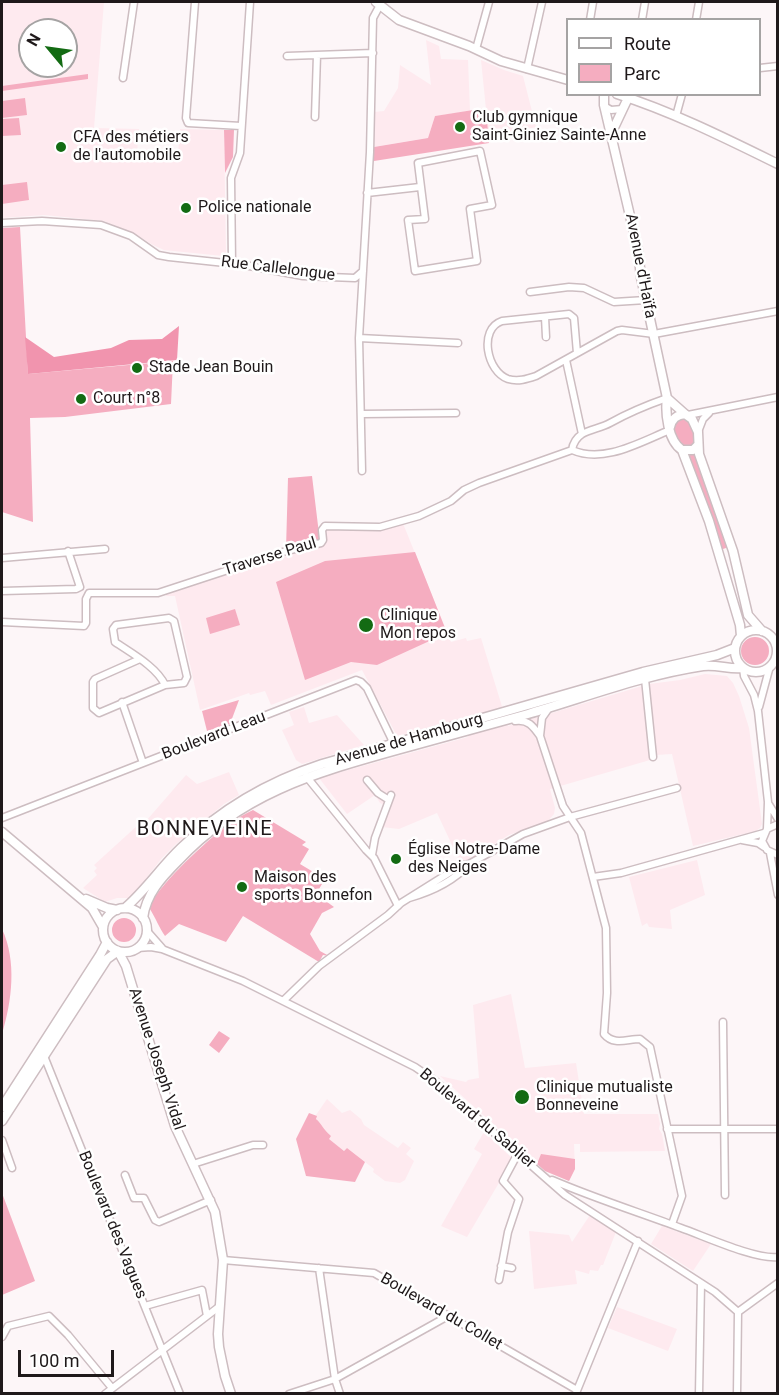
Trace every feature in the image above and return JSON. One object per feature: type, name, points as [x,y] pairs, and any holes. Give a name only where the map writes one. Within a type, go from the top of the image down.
[{"type":"street","points":[[123,78],[134,2]]},
{"type":"street","points":[[195,2],[186,118],[188,123],[242,126]]},
{"type":"street","points":[[232,263],[231,178],[239,158],[250,2]]},
{"type":"street","points":[[476,49],[489,2]]},
{"type":"street","points":[[526,69],[542,2]]},
{"type":"street","points":[[590,18],[593,2]]},
{"type":"street","points":[[642,18],[645,2]]},
{"type":"street","points":[[696,18],[699,2]]},
{"type":"street","points":[[362,471],[359,338],[365,269],[373,18],[378,3],[399,20],[489,56],[566,80]]},
{"type":"street","points":[[287,56],[373,53]]},
{"type":"street","points":[[315,117],[317,55]]},
{"type":"street","points":[[761,68],[777,66]]},
{"type":"street","name":"Avenue d'Haïfa","points":[[604,96],[604,105],[636,240],[641,277],[668,398],[666,406],[670,429]]},
{"type":"street","points":[[611,134],[629,96],[777,164]]},
{"type":"street","points":[[676,116],[681,96]]},
{"type":"street","points":[[604,105],[611,110],[623,109]]},
{"type":"street","points":[[480,151],[492,205],[470,209],[477,261],[415,271],[408,220],[424,219],[420,187],[418,163],[480,151]]},
{"type":"street","points":[[368,193],[420,187]]},
{"type":"street","name":"Rue Callelongue","points":[[2,223],[42,221],[101,225],[131,236],[158,255],[178,259],[232,263],[314,276],[355,278],[365,269]]},
{"type":"street","points":[[530,292],[569,287],[584,288],[614,302],[646,300]]},
{"type":"street","points":[[577,353],[572,315],[569,314],[496,323],[491,328],[488,337],[487,346],[497,370],[502,376],[516,380],[536,376],[617,331],[654,334],[777,311]]},
{"type":"street","points":[[545,317],[546,337]]},
{"type":"street","points":[[359,338],[458,343]]},
{"type":"street","points":[[566,360],[582,434]]},
{"type":"street","points":[[777,397],[674,418],[670,429],[675,444],[682,450],[709,521],[740,625],[741,636],[735,648],[736,659],[743,668],[758,711],[768,802],[762,840],[767,850],[777,892]]},
{"type":"street","points":[[670,429],[613,453],[590,454],[572,450],[575,440],[582,434],[668,398],[692,419],[698,432]]},
{"type":"street","points":[[710,412],[703,419],[698,432],[699,454],[735,557],[748,615],[762,632]]},
{"type":"street","points":[[362,414],[456,413]]},
{"type":"street","points":[[682,450],[693,450],[698,445]]},
{"type":"street","name":"Traverse Paul","points":[[2,622],[84,626],[86,624],[86,599],[89,593],[158,593],[286,551],[321,543],[322,530],[325,526],[380,527],[419,516],[451,501],[464,490],[479,483],[572,450]]},
{"type":"street","points":[[2,558],[105,549]]},
{"type":"street","points":[[2,591],[76,590],[80,587],[68,551]]},
{"type":"street","points":[[721,561],[735,557]]},
{"type":"street","points":[[140,659],[93,682],[95,711],[99,713],[165,685],[184,683],[187,677],[174,621],[170,618],[116,625],[113,629],[115,642],[140,659],[162,678],[165,685]]},
{"type":"street","points":[[741,636],[751,631],[762,632],[774,637],[777,654],[770,666],[758,711]]},
{"type":"street","name":"Avenue de Hambourg","points":[[121,909],[140,896],[162,868],[209,823],[270,785],[306,770],[394,744],[735,648]]},
{"type":"street","name":"Avenue de Hambourg","points":[[143,918],[146,902],[155,887],[203,836],[246,806],[306,776],[549,708],[645,678],[704,666],[743,668]]},
{"type":"street","points":[[743,668],[760,672],[770,666]]},
{"type":"street","points":[[645,678],[653,757]]},
{"type":"street","name":"Boulevard Leau","points":[[2,818],[356,680],[362,682],[367,688],[394,744]]},
{"type":"street","points":[[122,702],[143,763]]},
{"type":"street","points":[[540,736],[542,718],[549,708]]},
{"type":"street","points":[[485,725],[500,725],[523,720],[533,726],[540,736],[563,806],[581,833],[607,936],[604,1034],[610,1040],[615,1041],[640,1039],[650,1047],[682,1196],[672,1224]]},
{"type":"street","points":[[306,776],[372,855],[398,906]]},
{"type":"street","points":[[367,780],[378,793],[390,797],[375,838],[372,855]]},
{"type":"street","points":[[283,1001],[319,966],[408,898],[425,893],[512,839],[570,818],[677,788]]},
{"type":"street","points":[[768,802],[777,819]]},
{"type":"street","points":[[593,877],[621,873],[742,840],[777,824]]},
{"type":"street","points":[[2,832],[97,914],[107,942],[118,951]]},
{"type":"street","points":[[742,840],[758,843],[777,855]]},
{"type":"street","points":[[777,878],[777,892]]},
{"type":"street","points":[[2,1121],[107,958],[118,951],[134,950],[144,940],[147,931],[143,918],[136,911],[95,903],[78,896]]},
{"type":"street","points":[[103,927],[106,920],[121,909]]},
{"type":"street","name":"Boulevard du Sablier","points":[[147,931],[162,948]]},
{"type":"street","points":[[2,1107],[107,942]]},
{"type":"street","name":"Boulevard du Sablier","points":[[134,950],[151,946],[162,948],[243,981],[415,1067],[565,1195],[716,1292],[738,1312]]},
{"type":"street","name":"Avenue Joseph Vidal","points":[[126,966],[134,950]]},
{"type":"street","name":"Avenue Joseph Vidal","points":[[118,951],[126,966],[172,1116],[211,1200],[219,1227],[224,1260],[219,1347],[231,1394]]},
{"type":"street","points":[[723,1022],[725,1195]]},
{"type":"street","name":"Boulevard des Vagues","points":[[44,1056],[180,1394]]},
{"type":"street","points":[[667,1129],[777,1129]]},
{"type":"street","points":[[2,1140],[12,1160]]},
{"type":"street","points":[[194,1164],[253,1145],[263,1145]]},
{"type":"street","points":[[499,1280],[508,1232],[519,1199],[503,1181],[518,1154]]},
{"type":"street","points":[[125,1174],[134,1198],[144,1198],[155,1220],[159,1222],[211,1200]]},
{"type":"street","points":[[545,1177],[586,1194],[751,1252],[770,1258],[777,1257]]},
{"type":"street","points":[[576,1392],[638,1241]]},
{"type":"street","name":"Boulevard du Collet","points":[[224,1260],[374,1272],[576,1392]]},
{"type":"street","points":[[501,1266],[512,1268]]},
{"type":"street","points":[[319,1268],[335,1379],[340,1394]]},
{"type":"street","points":[[699,1394],[701,1282]]},
{"type":"street","points":[[737,1394],[738,1312],[777,1283]]},
{"type":"street","points":[[145,1306],[202,1290],[207,1316]]},
{"type":"street","points":[[2,1337],[8,1326],[49,1316],[68,1335],[110,1391],[220,1306]]},
{"type":"street","points":[[289,1394],[335,1379],[448,1316]]},
{"type":"shaded area","points":[[2,2],[104,2],[94,128],[139,129],[137,153],[178,154],[180,129],[224,130],[226,253],[223,256],[164,250],[104,221],[44,215],[2,218]]},
{"type":"shaded area","points":[[426,40],[439,46],[441,59],[468,60],[470,111],[435,116],[428,138],[374,147],[374,112],[384,111],[398,88],[400,65],[431,85]]},
{"type":"shaded area","points":[[481,60],[523,76],[536,127],[489,139]]},
{"type":"shaded area","points":[[179,326],[177,360],[28,374],[25,337],[54,357],[111,348],[129,340],[162,339]]},
{"type":"shaded area","points":[[402,521],[451,642],[466,638],[467,641],[481,638],[508,726],[649,684],[705,674],[727,676],[739,696],[749,728],[762,824],[760,828],[756,831],[693,846],[672,754],[656,755],[650,760],[550,789],[555,808],[554,814],[548,821],[509,835],[461,864],[437,813],[399,829],[382,827],[389,807],[380,803],[375,795],[347,814],[319,778],[468,737],[456,720],[397,736],[362,670],[271,705],[265,691],[250,695],[249,693],[200,710],[175,596],[166,596],[166,591],[296,549],[322,544],[324,529],[383,528]]},
{"type":"shaded area","points":[[304,707],[309,723],[337,715],[364,745],[302,764],[296,760],[282,730],[294,725],[289,712]]},
{"type":"shaded area","points":[[229,772],[239,795],[224,804],[175,845],[133,895],[129,898],[117,898],[105,902],[83,888],[97,875],[94,871],[97,868],[94,865],[138,825],[146,821],[186,775],[197,784]]},
{"type":"shaded area","points":[[697,860],[705,895],[670,910],[672,929],[649,927],[647,923],[642,926],[629,877]]},
{"type":"shaded area","name":"Clinique mutualiste Bonneveine","points":[[511,994],[525,1068],[576,1063],[584,1114],[658,1114],[659,1129],[665,1151],[580,1152],[580,1144],[574,1144],[575,1169],[569,1181],[545,1171],[440,1076],[466,1082],[479,1078],[473,1005]]},
{"type":"shaded area","points":[[327,1099],[342,1113],[350,1110],[361,1119],[364,1125],[398,1148],[403,1142],[411,1148],[406,1154],[414,1161],[405,1180],[400,1183],[385,1181],[373,1172],[374,1169],[347,1148],[344,1151],[328,1139],[316,1118]]},
{"type":"shaded area","points":[[484,1132],[513,1159],[467,1237],[441,1226],[482,1154],[474,1149]]},
{"type":"shaded area","points":[[590,1215],[616,1232],[603,1265],[598,1271],[590,1270],[589,1274],[575,1270],[577,1284],[534,1289],[529,1231],[569,1235],[572,1242]]},
{"type":"shaded area","points":[[662,1226],[711,1244],[693,1271],[651,1244]]},
{"type":"shaded area","points":[[617,1307],[677,1329],[668,1351],[608,1328]]},
{"type":"green space","points":[[88,74],[88,79],[2,91],[2,86],[59,78],[78,78],[78,75]]},
{"type":"green space","points":[[25,98],[27,115],[2,118],[2,101]]},
{"type":"green space","name":"Club gymnique Saint-Giniez Sainte-Anne","points":[[486,108],[489,143],[374,161],[374,147],[428,138],[435,116]]},
{"type":"green space","points":[[19,118],[21,135],[2,136],[2,119]]},
{"type":"green space","points":[[224,130],[234,130],[233,157],[225,173]]},
{"type":"green space","points":[[27,182],[29,200],[2,204],[2,185]]},
{"type":"green space","name":"Stade Jean Bouin","points":[[20,227],[28,374],[173,361],[171,404],[65,417],[30,418],[33,522],[2,512],[2,228]]},
{"type":"green space","points":[[683,417],[694,430],[695,442],[692,446],[683,447],[675,432],[675,422]]},
{"type":"green space","points":[[695,452],[729,547],[720,550],[687,456]]},
{"type":"green space","points":[[312,476],[320,542],[286,549],[288,478]]},
{"type":"green space","points":[[415,552],[447,633],[377,665],[351,662],[305,680],[276,582],[325,561]]},
{"type":"green space","points":[[235,609],[240,625],[210,634],[206,618]]},
{"type":"green space","points":[[755,637],[765,641],[769,651],[765,661],[755,665],[745,661],[741,651],[745,641]]},
{"type":"green space","points":[[239,700],[230,724],[207,731],[202,711]]},
{"type":"green space","name":"Maison des sports Bonnefon","points":[[253,810],[306,842],[302,845],[309,849],[300,864],[325,879],[316,894],[334,907],[322,913],[310,934],[320,951],[329,956],[323,955],[319,962],[243,916],[226,942],[179,924],[165,936],[150,909],[160,890],[195,853],[228,824]]},
{"type":"green space","points":[[124,918],[133,921],[136,930],[133,939],[124,942],[115,939],[112,930],[115,921]]},
{"type":"green space","points":[[2,929],[10,954],[11,981],[2,1034]]},
{"type":"green space","points":[[219,1031],[230,1038],[219,1053],[209,1045]]},
{"type":"green space","points":[[309,1113],[317,1116],[316,1119],[331,1136],[329,1139],[344,1151],[347,1148],[365,1162],[355,1182],[306,1176],[296,1139]]},
{"type":"green space","points":[[541,1154],[575,1159],[575,1169],[569,1181],[545,1171],[537,1164]]},
{"type":"green space","points":[[2,1193],[35,1281],[2,1295]]},
{"type":"place","name":"Club gymnique Saint-Giniez Sainte-Anne","points":[[460,127]]},
{"type":"place","name":"CFA des métiers de l'automobile","points":[[61,147]]},
{"type":"place","name":"Police nationale","points":[[186,208]]},
{"type":"place","name":"Stade Jean Bouin","points":[[137,368]]},
{"type":"place","name":"Court n°8","points":[[81,399]]},
{"type":"place","name":"Clinique Mon repos","points":[[366,625]]},
{"type":"place","name":"Église Notre-Dame des Neiges","points":[[396,859]]},
{"type":"place","name":"Maison des sports Bonnefon","points":[[242,887]]},
{"type":"place","name":"Clinique mutualiste Bonneveine","points":[[522,1097]]},
{"type":"district","name":"BONNEVEINE","points":[[205,830]]}]
